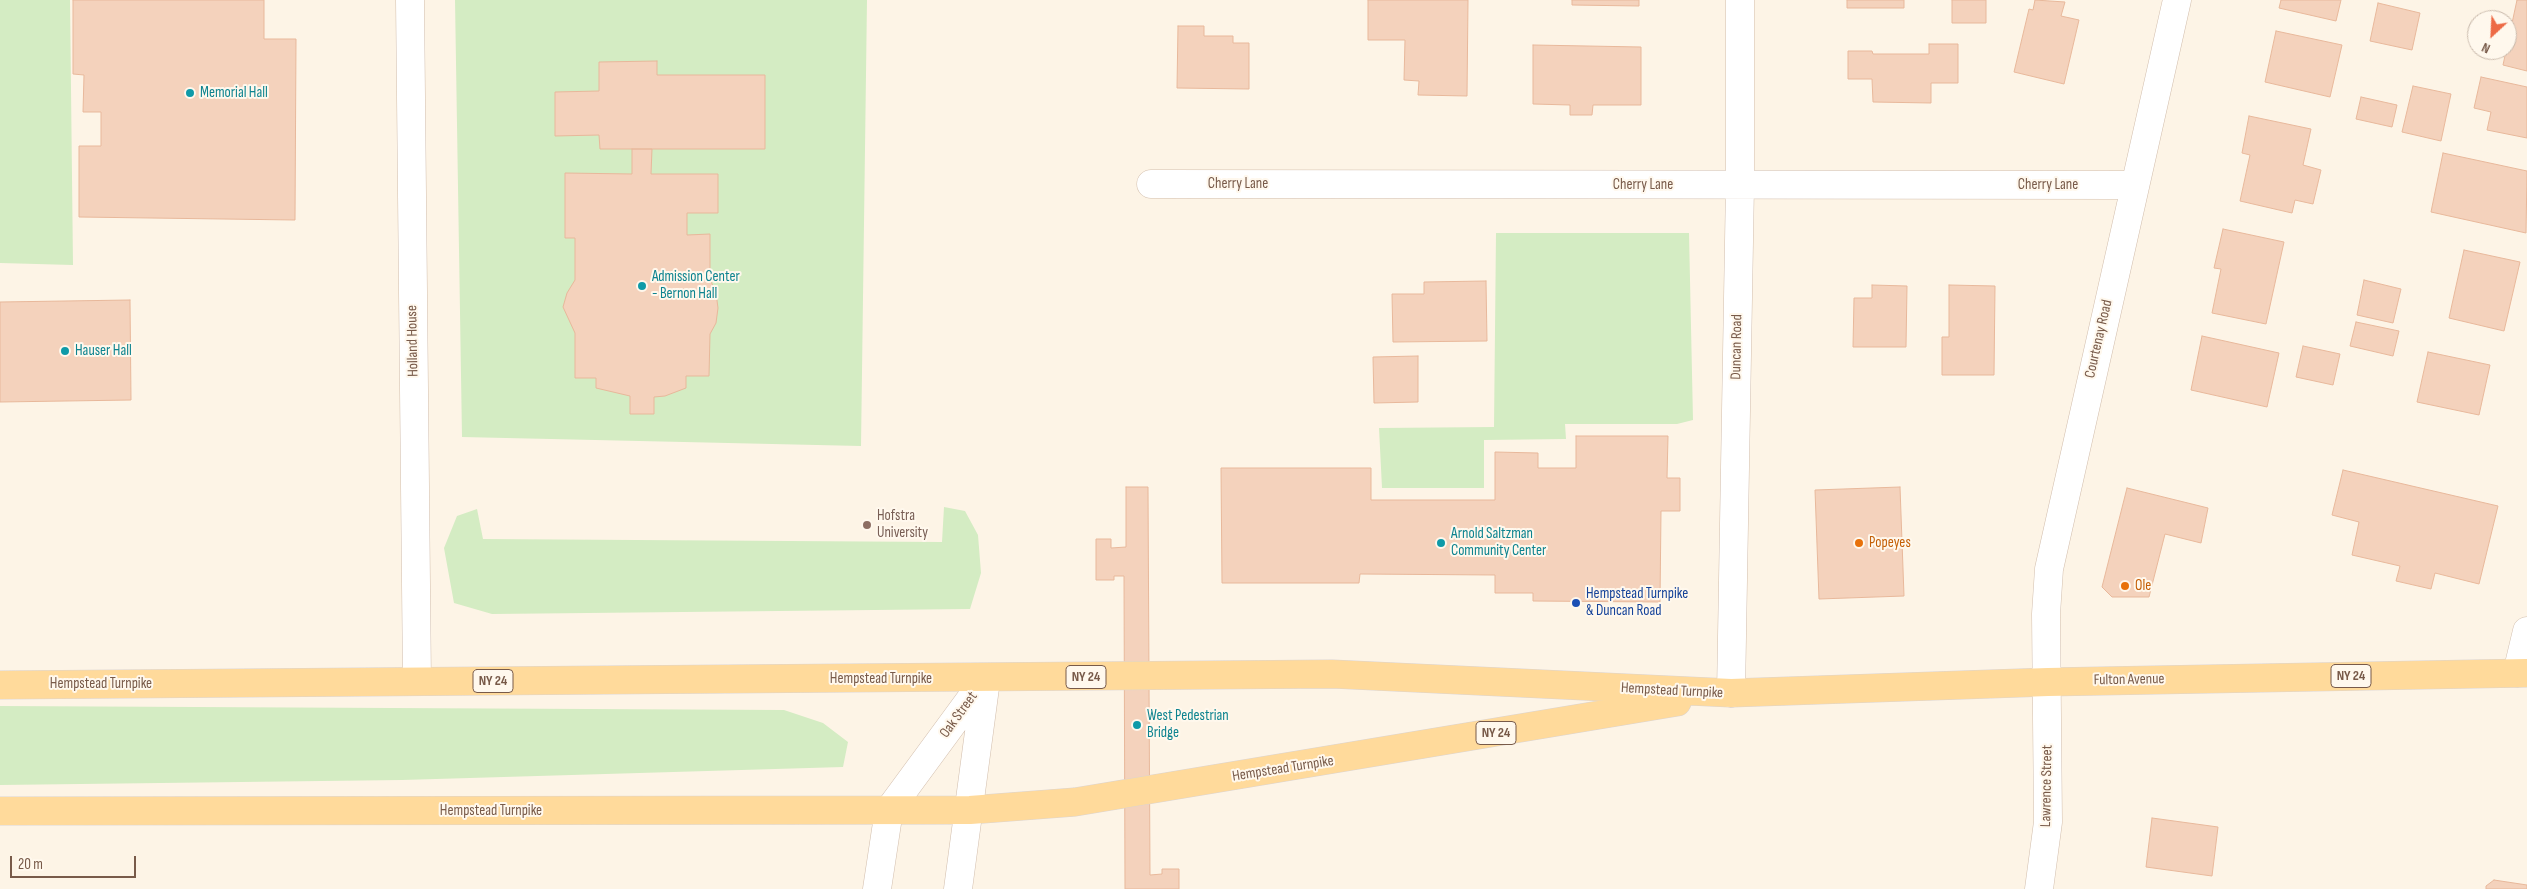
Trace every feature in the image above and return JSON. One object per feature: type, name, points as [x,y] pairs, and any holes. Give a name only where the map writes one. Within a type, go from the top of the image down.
[{"type":"main road","name":"Fulton Avenue","points":[[1731,693],[2048,682],[2522,673]]},
{"type":"main road","name":"Hempstead Turnpike","points":[[0,685],[1332,674],[1731,693]]},
{"type":"main road","name":"Hempstead Turnpike","points":[[0,811],[970,810],[1075,802],[1731,693]]},
{"type":"street","name":"Holland House","points":[[410,0],[417,682]]},
{"type":"street","name":"Duncan Road","points":[[1731,693],[1740,185],[1740,0]]},
{"type":"street","name":"Courtenay Road","points":[[2048,682],[2046,614],[2049,569],[2177,0]]},
{"type":"street","name":"Cherry Lane","points":[[1151,184],[2134,185]]},
{"type":"street","points":[[2522,673],[2527,630]]},
{"type":"street","name":"Oak Street","points":[[958,889],[970,810],[986,678]]},
{"type":"street","name":"Oak Street","points":[[878,889],[889,810],[986,678]]},
{"type":"street","name":"Lawrence Street","points":[[2039,889],[2048,822],[2048,682]]},
{"type":"green space","points":[[0,0],[70,0],[73,265],[0,263]]},
{"type":"green space","points":[[455,0],[867,0],[861,446],[462,437]]},
{"type":"green space","points":[[1496,233],[1689,233],[1693,420],[1677,424],[1565,424],[1566,439],[1484,440],[1484,488],[1382,488],[1379,428],[1494,427]]},
{"type":"green space","points":[[944,507],[965,511],[978,535],[981,573],[970,609],[492,614],[454,603],[444,548],[457,516],[477,509],[483,539],[942,542]]},
{"type":"green space","points":[[0,706],[784,710],[823,723],[848,742],[843,767],[402,780],[0,785]]},
{"type":"building","name":"Memorial Hall","points":[[73,0],[264,0],[264,39],[296,39],[295,220],[79,217],[79,146],[101,146],[101,112],[83,112],[84,75],[73,74]]},
{"type":"building","points":[[1368,0],[1468,0],[1467,96],[1418,95],[1419,81],[1404,80],[1405,40],[1368,40]]},
{"type":"building","points":[[1572,0],[1639,0],[1639,6],[1572,5]]},
{"type":"building","points":[[1847,0],[1904,0],[1904,8],[1847,8]]},
{"type":"building","points":[[1952,0],[1986,0],[1986,23],[1952,23]]},
{"type":"building","points":[[2035,0],[2065,2],[2061,16],[2079,20],[2064,84],[2014,72],[2029,9],[2033,10]]},
{"type":"building","points":[[2281,0],[2341,0],[2336,21],[2279,8]]},
{"type":"building","points":[[2517,0],[2527,0],[2527,71],[2503,65],[2504,60],[2517,60],[2517,10],[2515,10]]},
{"type":"building","points":[[2378,3],[2420,13],[2412,50],[2370,41]]},
{"type":"building","points":[[1178,26],[1204,26],[1204,36],[1233,36],[1233,43],[1249,43],[1249,89],[1177,88]]},
{"type":"building","points":[[2276,31],[2342,45],[2330,97],[2265,82]]},
{"type":"building","points":[[1929,44],[1958,44],[1958,83],[1931,83],[1931,103],[1873,102],[1872,79],[1848,79],[1848,51],[1872,51],[1873,54],[1929,54]]},
{"type":"building","points":[[1533,45],[1641,47],[1641,105],[1593,105],[1592,115],[1570,115],[1570,105],[1533,104]]},
{"type":"building","points":[[657,61],[657,75],[765,75],[765,149],[600,149],[599,135],[555,136],[555,92],[599,91],[599,62]]},
{"type":"building","points":[[2481,77],[2527,87],[2527,138],[2487,130],[2491,112],[2474,108]]},
{"type":"building","points":[[2413,86],[2451,94],[2441,141],[2402,132]]},
{"type":"building","points":[[2361,97],[2397,105],[2392,127],[2356,119]]},
{"type":"building","points":[[2249,116],[2311,129],[2303,165],[2321,170],[2313,204],[2295,200],[2292,213],[2240,201],[2250,155],[2242,153]]},
{"type":"building","name":"Admission Center - Bernon Hall","points":[[632,149],[652,149],[651,174],[718,174],[718,213],[687,213],[687,235],[710,234],[710,279],[716,293],[718,308],[716,323],[710,334],[709,376],[686,376],[686,388],[665,396],[654,397],[654,414],[630,414],[630,396],[596,388],[596,378],[575,378],[575,333],[563,307],[567,293],[575,280],[575,238],[565,238],[565,173],[632,174]]},
{"type":"building","points":[[2443,153],[2527,171],[2526,233],[2431,212]]},
{"type":"building","points":[[2223,229],[2284,242],[2266,324],[2212,313],[2221,269],[2214,268]]},
{"type":"building","points":[[2464,250],[2520,262],[2504,331],[2449,318]]},
{"type":"building","points":[[2364,280],[2401,289],[2393,323],[2357,315]]},
{"type":"building","points":[[1486,281],[1487,341],[1393,342],[1392,294],[1424,294],[1424,282]]},
{"type":"building","points":[[1872,285],[1907,286],[1906,347],[1853,347],[1854,298],[1872,298]]},
{"type":"building","points":[[1949,285],[1995,286],[1994,375],[1942,375],[1942,337],[1949,337]]},
{"type":"building","name":"Hauser Hall","points":[[130,300],[131,400],[0,402],[0,302]]},
{"type":"building","points":[[2356,322],[2399,331],[2393,356],[2350,346]]},
{"type":"building","points":[[2202,336],[2279,353],[2267,407],[2191,390]]},
{"type":"building","points":[[2303,346],[2340,354],[2333,385],[2296,377]]},
{"type":"building","points":[[2428,352],[2490,365],[2479,415],[2417,402]]},
{"type":"building","points":[[1418,356],[1418,402],[1374,403],[1373,357]]},
{"type":"building","name":"Arnold Saltzman Community Center","points":[[1576,436],[1668,436],[1667,478],[1680,478],[1680,511],[1661,511],[1660,602],[1533,601],[1533,593],[1495,593],[1495,575],[1360,574],[1359,583],[1222,583],[1221,468],[1371,468],[1371,500],[1495,500],[1495,452],[1538,453],[1538,468],[1576,468]]},
{"type":"building","points":[[2343,470],[2498,506],[2479,584],[2435,573],[2431,589],[2396,581],[2400,566],[2352,555],[2359,522],[2332,515]]},
{"type":"building","name":"West Pedestrian Bridge","points":[[1126,487],[1148,487],[1150,875],[1162,874],[1162,869],[1179,869],[1179,889],[1125,889],[1124,576],[1114,576],[1114,580],[1096,580],[1096,539],[1111,539],[1111,548],[1126,547]]},
{"type":"building","name":"Popeyes","points":[[1900,487],[1904,596],[1819,599],[1815,490]]},
{"type":"building","points":[[2127,488],[2208,508],[2201,543],[2165,534],[2149,597],[2112,597],[2102,587]]},
{"type":"building","points":[[2152,818],[2218,827],[2212,876],[2146,867]]},
{"type":"building","points":[[2494,880],[2527,885],[2527,889],[2486,889],[2486,886]]},
{"type":"place","name":"Memorial Hall","points":[[190,93]]},
{"type":"place","name":"Admission Center - Bernon Hall","points":[[642,286]]},
{"type":"place","name":"Hauser Hall","points":[[65,351]]},
{"type":"place","name":"Hofstra University","points":[[867,525]]},
{"type":"place","name":"Arnold Saltzman Community Center","points":[[1441,543]]},
{"type":"place","name":"Popeyes","points":[[1859,543]]},
{"type":"place","name":"Ole","points":[[2125,586]]},
{"type":"place","name":"Hempstead Turnpike & Duncan Road","points":[[1576,603]]},
{"type":"place","name":"West Pedestrian Bridge","points":[[1137,725]]}]
